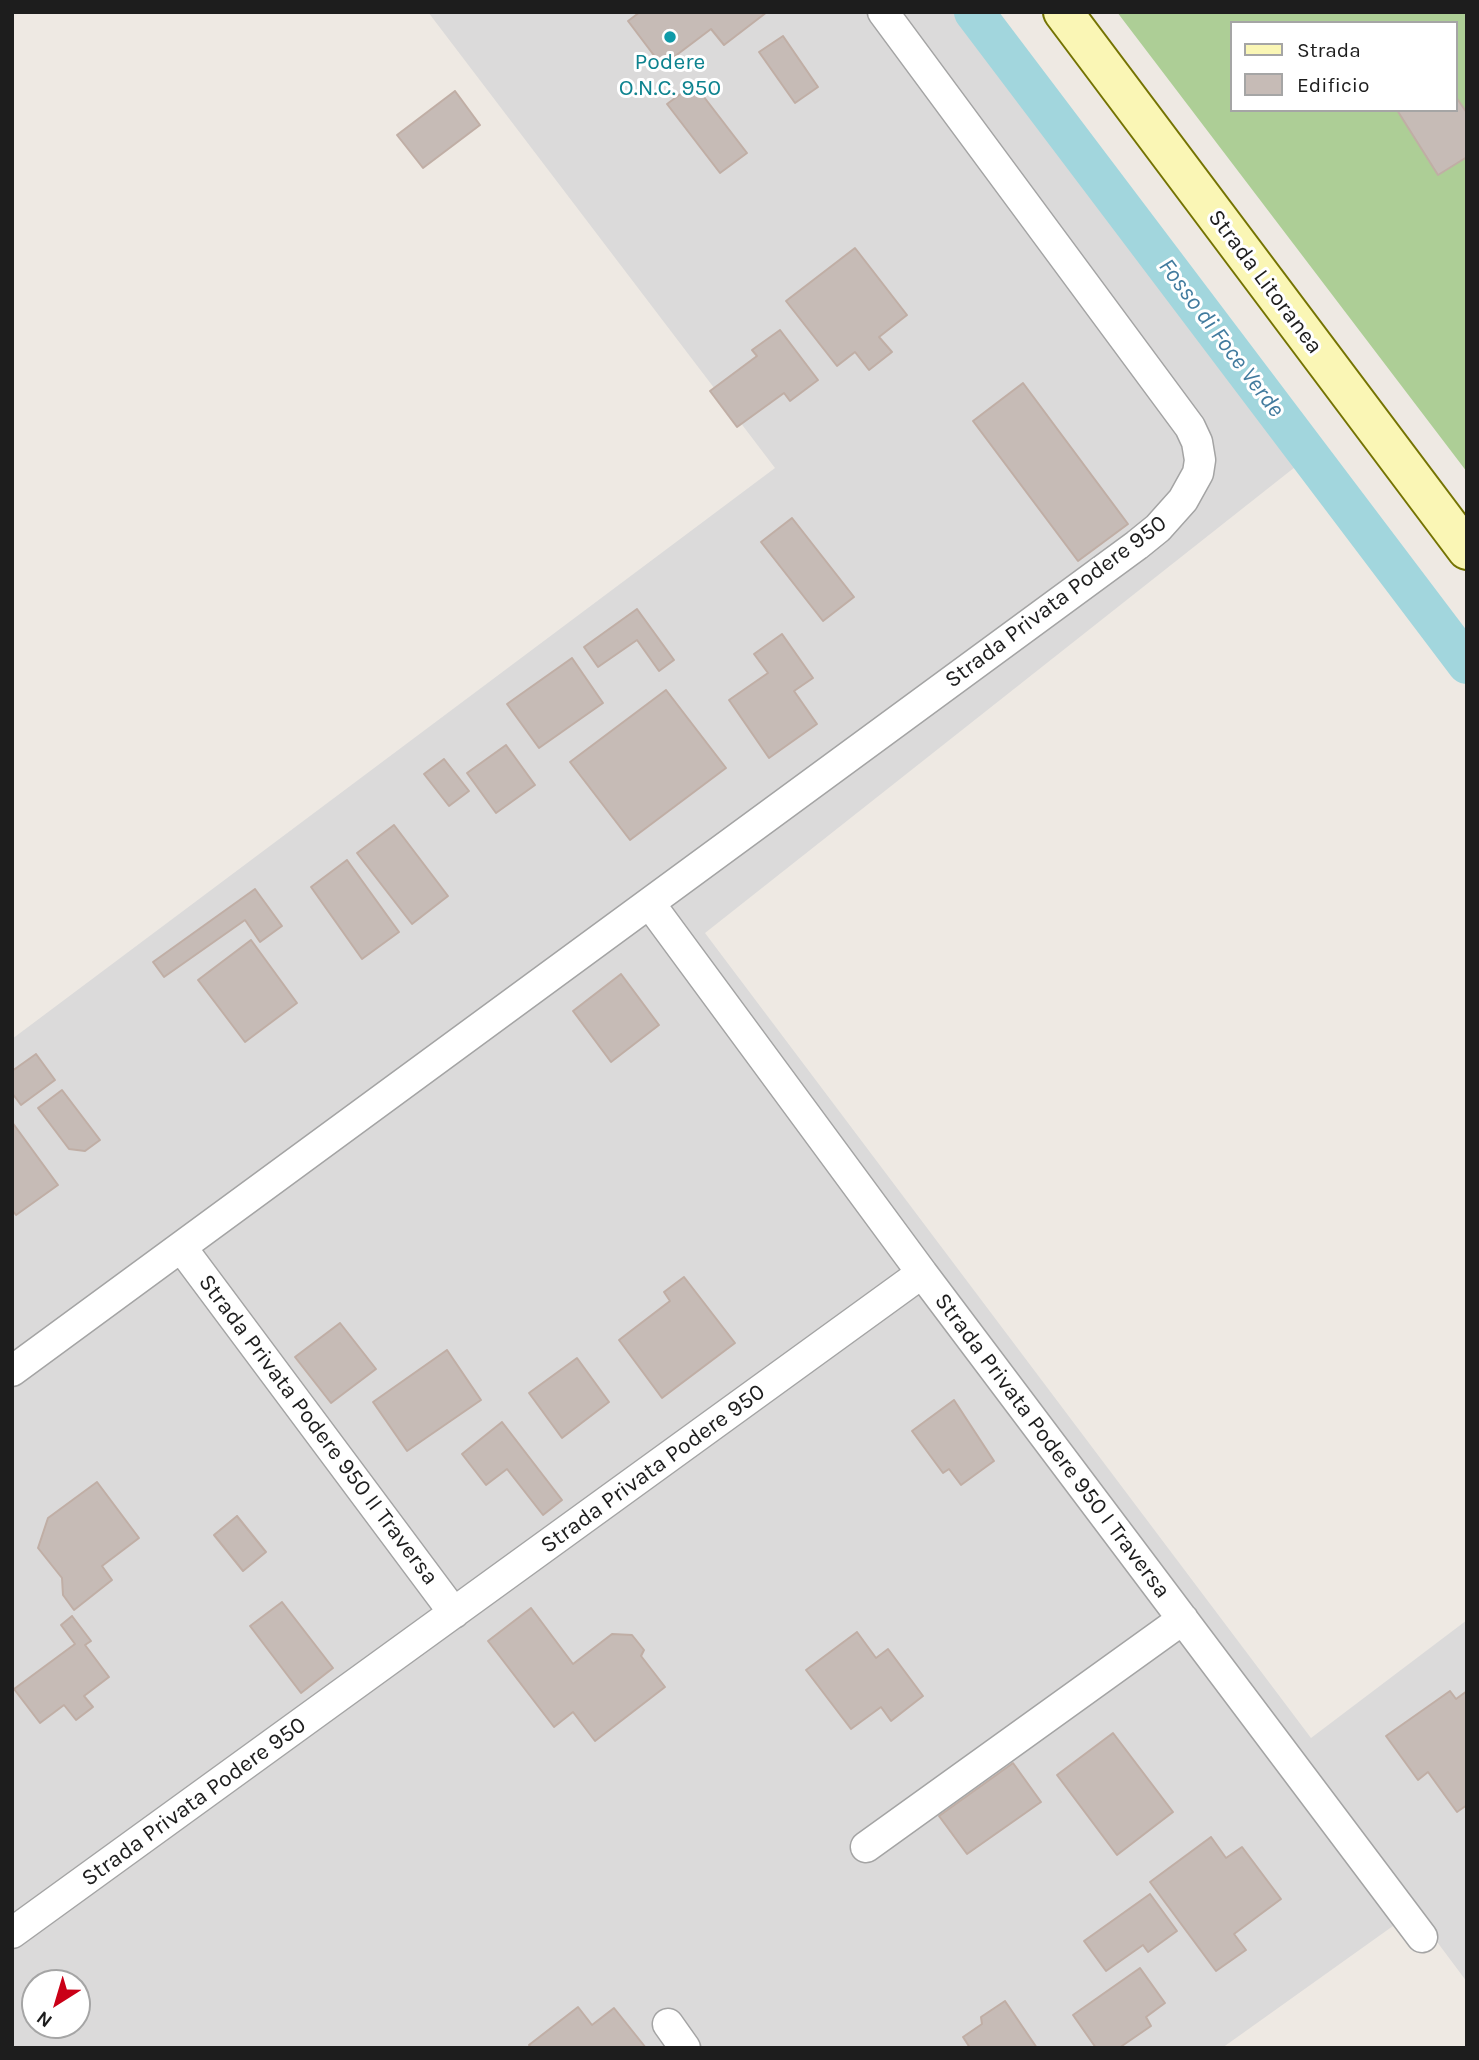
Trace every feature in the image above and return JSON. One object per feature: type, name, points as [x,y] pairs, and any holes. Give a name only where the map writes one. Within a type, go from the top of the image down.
[{"type":"main road","name":"Strada Litoranea","points":[[1063,12],[1467,550]]},
{"type":"street","name":"Strada Privata Podere 950","points":[[12,1371],[1147,536],[1177,507],[1198,473],[1197,442],[1179,410],[883,12]]},
{"type":"street","points":[[650,904],[922,1273]]},
{"type":"street","name":"Strada Privata Podere 950 II Traversa","points":[[181,1247],[454,1613]]},
{"type":"street","name":"Strada Privata Podere 950","points":[[12,1933],[922,1273]]},
{"type":"street","name":"Strada Privata Podere 950 I Traversa","points":[[922,1273],[1422,1937]]},
{"type":"street","name":"Strada Privata Podere 950 I Traversa","points":[[866,1847],[1183,1619]]},
{"type":"street","points":[[667,2024],[685,2048]]},
{"type":"shaded area","points":[[428,12],[974,12],[1309,456],[705,933],[1311,1738],[1467,1620],[1467,1982],[1414,1911],[1222,2048],[12,2048],[12,1039],[775,468]]},
{"type":"green space","points":[[1117,12],[1467,12],[1467,472]]},
{"type":"building","name":"Podere O.N.C. 950","points":[[640,12],[767,12],[724,45],[711,29],[662,66],[628,21]]},
{"type":"building","points":[[783,36],[818,87],[795,103],[759,52]]},
{"type":"building","points":[[694,84],[747,153],[720,173],[667,104]]},
{"type":"building","points":[[455,91],[480,125],[423,168],[397,135]]},
{"type":"building","points":[[1458,100],[1467,113],[1467,157],[1438,175],[1398,112],[1458,112]]},
{"type":"building","points":[[855,248],[907,315],[879,337],[892,352],[869,370],[855,352],[837,366],[786,301]]},
{"type":"building","points":[[780,330],[818,380],[790,401],[784,393],[737,427],[710,391],[757,356],[752,350]]},
{"type":"building","points":[[1023,383],[1128,524],[1078,561],[973,421]]},
{"type":"building","points":[[792,518],[854,597],[823,621],[761,542]]},
{"type":"building","points":[[637,609],[674,660],[659,671],[637,640],[598,667],[584,647]]},
{"type":"building","points":[[782,634],[813,678],[794,691],[817,724],[769,758],[729,700],[768,673],[754,654]]},
{"type":"building","points":[[572,658],[603,703],[539,748],[507,704]]},
{"type":"building","points":[[666,690],[726,768],[630,840],[570,762]]},
{"type":"building","points":[[506,745],[535,785],[496,813],[467,773]]},
{"type":"building","points":[[444,759],[469,791],[449,806],[424,774]]},
{"type":"building","points":[[394,825],[448,896],[412,924],[357,853]]},
{"type":"building","points":[[347,860],[399,932],[362,959],[311,887]]},
{"type":"building","points":[[255,889],[282,926],[260,942],[245,920],[164,977],[153,962]]},
{"type":"building","points":[[251,940],[297,1003],[245,1042],[198,980]]},
{"type":"building","points":[[621,974],[659,1025],[611,1062],[573,1011]]},
{"type":"building","points":[[36,1054],[55,1080],[21,1105],[12,1093],[12,1071]]},
{"type":"building","points":[[62,1090],[100,1140],[85,1151],[69,1149],[38,1108]]},
{"type":"building","points":[[12,1122],[58,1185],[16,1215],[12,1210]]},
{"type":"building","points":[[684,1277],[735,1343],[662,1398],[619,1340],[670,1301],[664,1292]]},
{"type":"building","points":[[340,1323],[376,1369],[331,1403],[295,1357]]},
{"type":"building","points":[[447,1350],[481,1400],[407,1451],[373,1402]]},
{"type":"building","points":[[577,1358],[609,1402],[562,1438],[529,1393]]},
{"type":"building","points":[[954,1400],[994,1461],[961,1485],[949,1469],[943,1473],[912,1431]]},
{"type":"building","points":[[502,1422],[562,1500],[543,1515],[507,1469],[486,1485],[462,1454]]},
{"type":"building","points":[[97,1482],[139,1538],[102,1566],[112,1580],[74,1610],[63,1595],[62,1578],[38,1548],[48,1518]]},
{"type":"building","points":[[237,1516],[266,1552],[243,1571],[214,1535]]},
{"type":"building","points":[[282,1602],[333,1668],[301,1693],[250,1626]]},
{"type":"building","points":[[531,1608],[573,1664],[612,1634],[632,1635],[644,1650],[641,1656],[665,1687],[595,1741],[573,1712],[554,1727],[488,1641]]},
{"type":"building","points":[[72,1616],[91,1641],[85,1645],[109,1677],[84,1696],[93,1707],[76,1720],[64,1705],[40,1723],[14,1689],[75,1644],[61,1625]]},
{"type":"building","points":[[857,1632],[876,1658],[888,1649],[923,1696],[891,1721],[881,1707],[851,1729],[806,1670]]},
{"type":"building","points":[[1450,1691],[1456,1699],[1467,1691],[1467,1805],[1457,1812],[1428,1772],[1418,1780],[1386,1736]]},
{"type":"building","points":[[1113,1733],[1173,1812],[1117,1855],[1057,1775]]},
{"type":"building","points":[[1013,1763],[1041,1802],[967,1854],[939,1816]]},
{"type":"building","points":[[1211,1837],[1226,1858],[1242,1847],[1281,1899],[1234,1934],[1246,1950],[1216,1971],[1150,1882]]},
{"type":"building","points":[[1150,1894],[1177,1931],[1148,1952],[1143,1945],[1106,1971],[1084,1941]]},
{"type":"building","points":[[1140,1968],[1165,2003],[1146,2017],[1151,2026],[1119,2048],[1096,2048],[1073,2015]]},
{"type":"building","points":[[1005,2001],[1037,2048],[970,2048],[963,2037],[982,2024],[981,2017]]},
{"type":"building","points":[[578,2007],[592,2025],[614,2008],[646,2048],[531,2048],[529,2045]]},
{"type":"waterway","name":"Fosso di Foce Verde","points":[[974,12],[1467,664]]},
{"type":"place","name":"Podere O.N.C. 950","points":[[670,37]]}]
